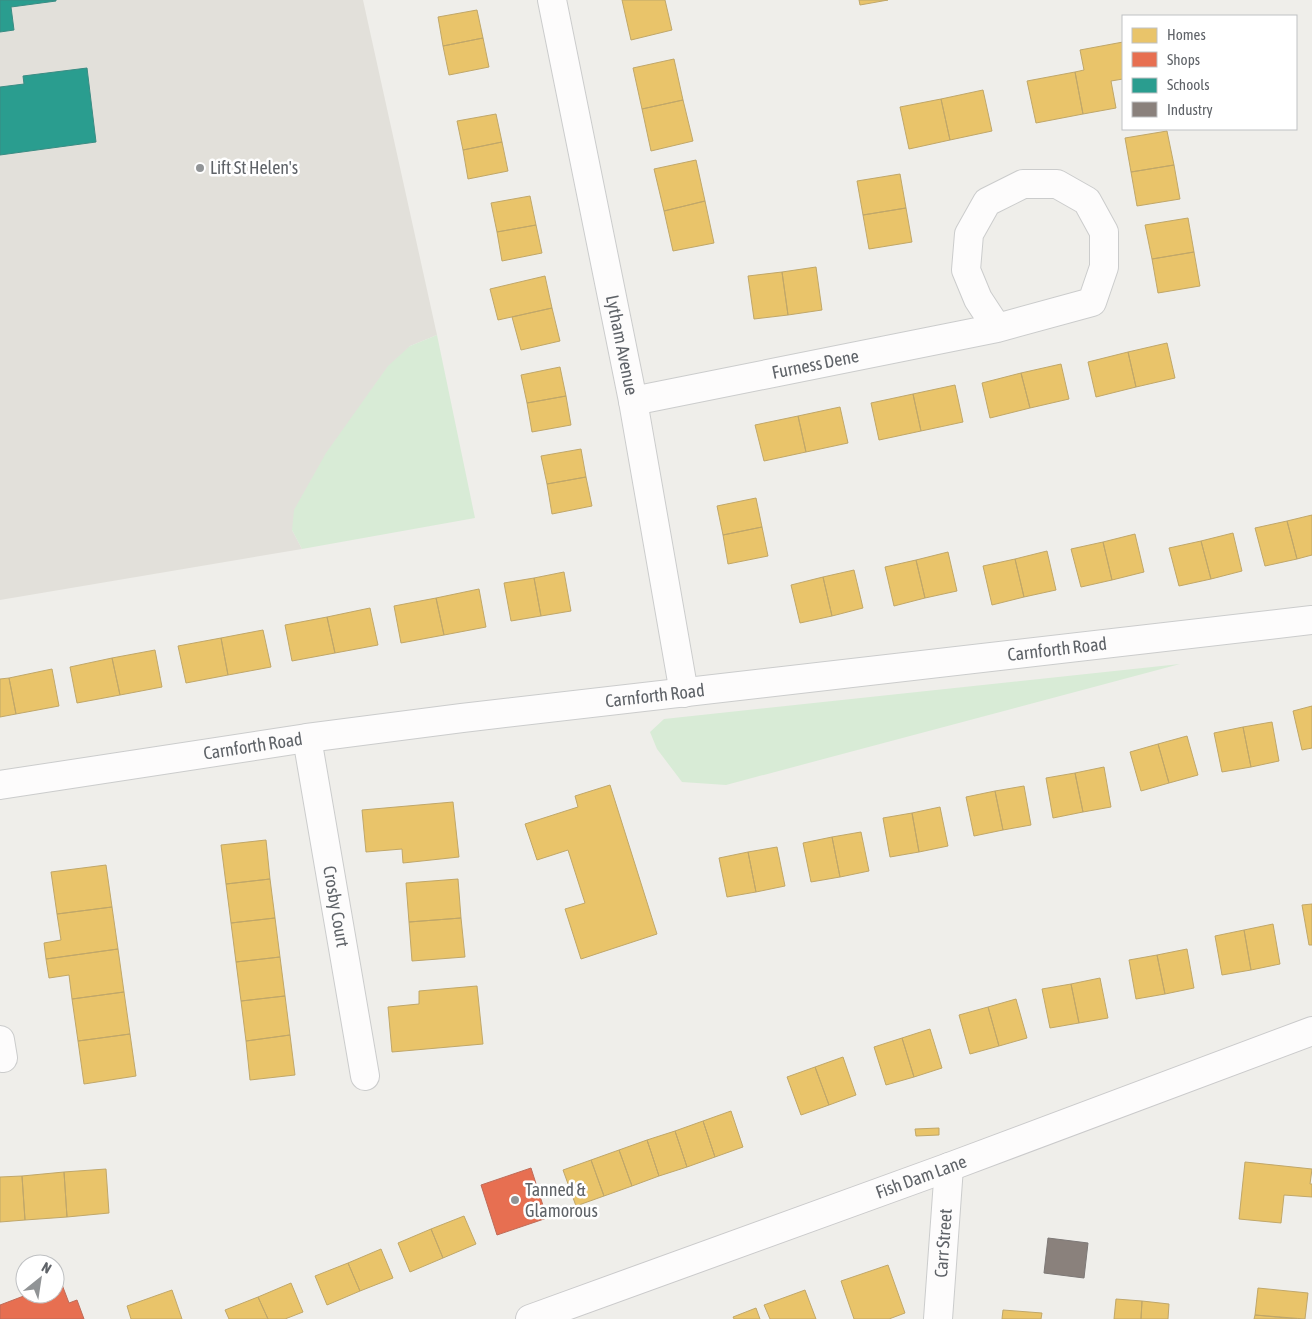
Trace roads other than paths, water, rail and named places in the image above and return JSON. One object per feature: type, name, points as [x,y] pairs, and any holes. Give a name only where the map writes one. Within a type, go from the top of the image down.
[{"type":"street","name":"Lytham Avenue","points":[[552,0],[633,401],[684,693]]},
{"type":"street","name":"Furness Dene","points":[[633,401],[997,328],[1092,302],[1104,267],[1104,232],[1087,201],[1058,184],[1023,184],[987,202],[969,234],[966,270],[978,299],[997,328]]},
{"type":"street","name":"Carnforth Road","points":[[0,784],[307,738],[462,718],[1312,620]]},
{"type":"street","name":"Crosby Court","points":[[307,738],[365,1076]]},
{"type":"street","name":"Fish Dam Lane","points":[[530,1319],[949,1167],[1312,1031]]},
{"type":"street","name":"Carr Street","points":[[938,1319],[949,1167]]},
{"type":"place","name":"Lift St Helen's","points":[[200,168]]},
{"type":"place","name":"Tanned & Glamorous","points":[[515,1200]]}]
